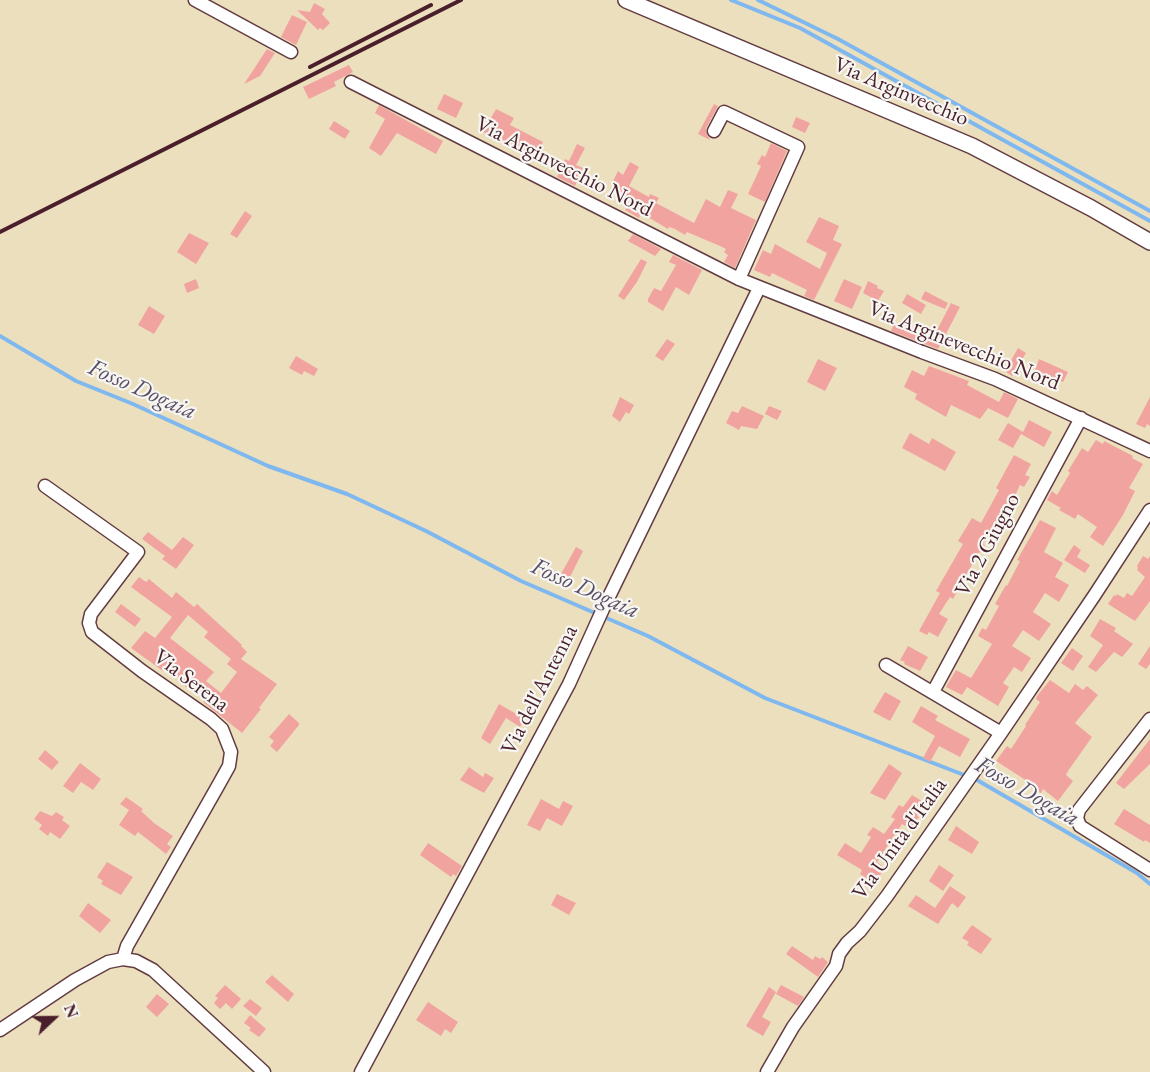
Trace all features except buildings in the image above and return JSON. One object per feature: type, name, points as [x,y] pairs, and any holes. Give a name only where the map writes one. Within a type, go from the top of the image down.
[{"type":"main road","name":"Via Arginvecchio","points":[[626,0],[972,146],[1091,208],[1150,242]]},
{"type":"street","points":[[195,0],[291,52]]},
{"type":"street","name":"Via Arginvecchio Nord","points":[[351,82],[759,288]]},
{"type":"street","points":[[714,131],[724,112],[798,147],[739,279]]},
{"type":"street","name":"Via Arginevecchio Nord","points":[[759,288],[995,379],[1150,451]]},
{"type":"street","name":"Via dell'Antenna","points":[[361,1072],[569,684],[759,288]]},
{"type":"street","name":"Via 2 Giugno","points":[[933,692],[1081,418]]},
{"type":"street","name":"Via Serena","points":[[45,486],[138,552],[91,614],[90,628],[95,635],[211,719],[222,729],[231,752],[229,766],[127,946],[123,959]]},
{"type":"street","name":"Via Unità d'Italia","points":[[767,1072],[793,1027],[836,966],[839,954],[847,943],[861,931],[1001,734],[1150,510]]},
{"type":"street","points":[[886,665],[1001,734]]},
{"type":"street","points":[[1150,719],[1079,810],[1077,818],[1080,826],[1150,870]]},
{"type":"street","points":[[0,1030],[75,980],[108,962],[123,959],[136,961],[153,970],[264,1072]]},
{"type":"waterway","points":[[731,0],[800,28],[1150,221]]},
{"type":"waterway","points":[[758,0],[838,39],[1150,211]]},
{"type":"waterway","name":"Fosso Dogaia","points":[[0,336],[76,381],[133,404],[268,466],[347,494],[426,531],[521,581],[648,636],[765,698],[977,780],[1137,873],[1150,884]]},
{"type":"railway","points":[[0,232],[461,0]]},
{"type":"railway","points":[[310,67],[431,5]]}]
